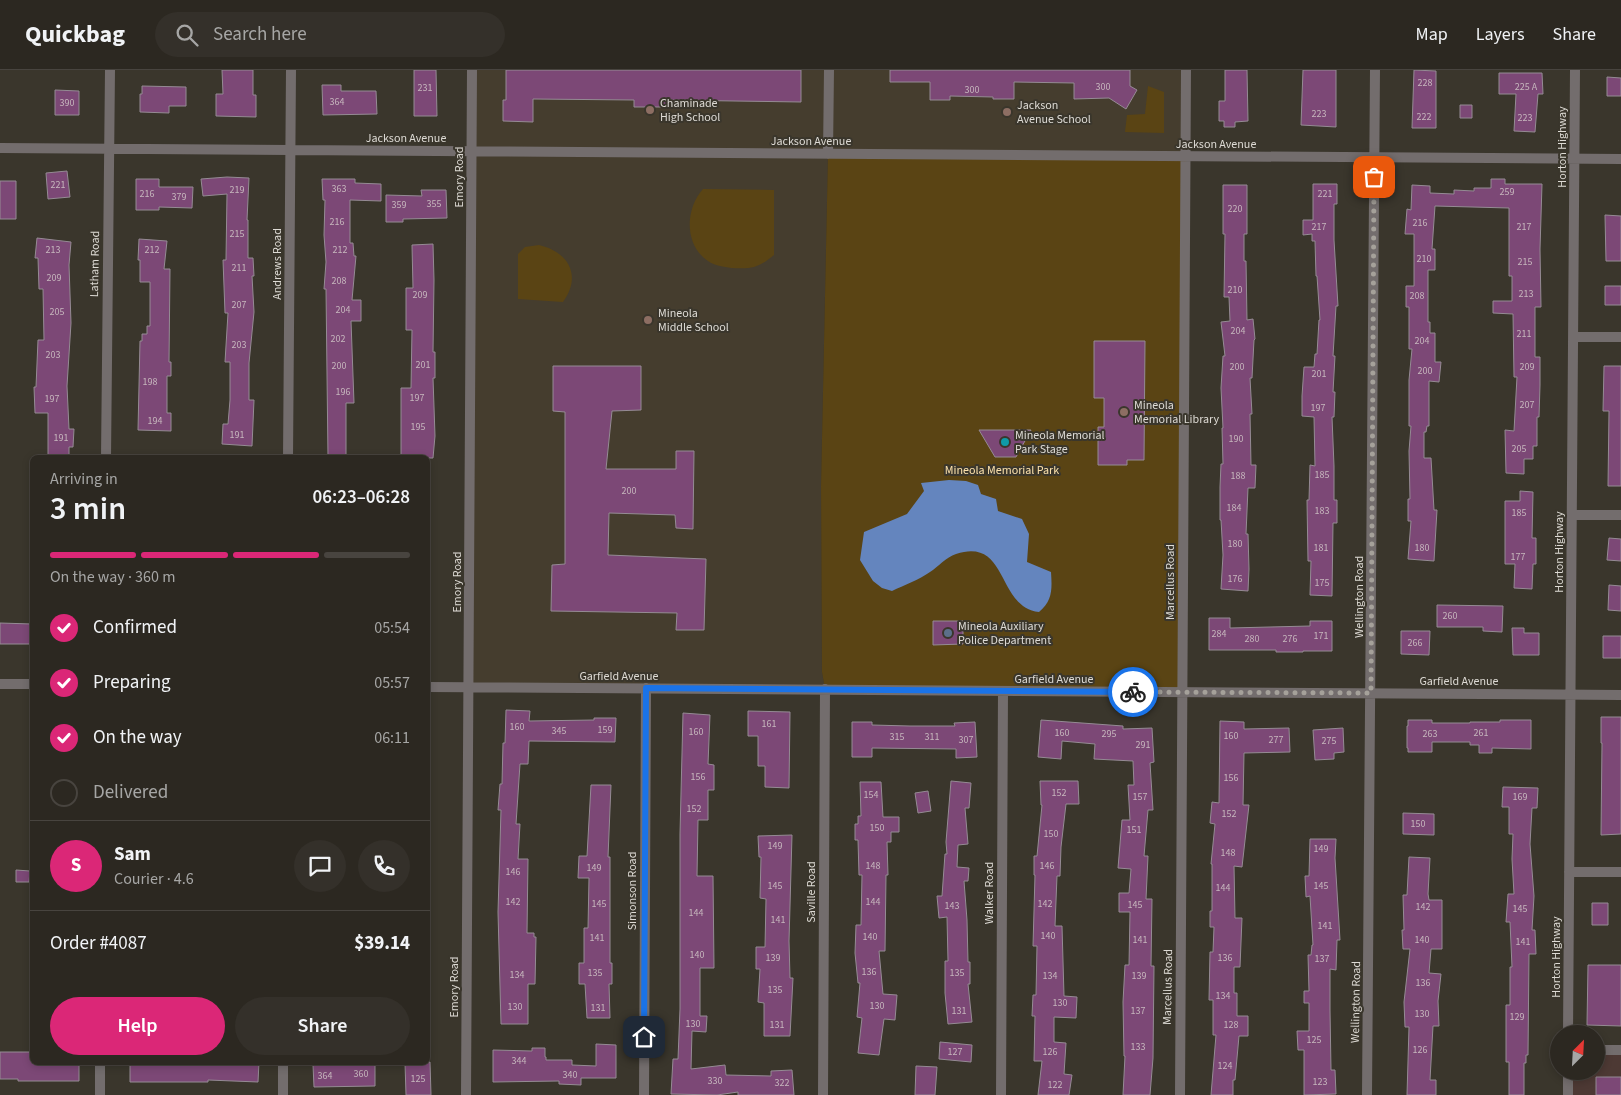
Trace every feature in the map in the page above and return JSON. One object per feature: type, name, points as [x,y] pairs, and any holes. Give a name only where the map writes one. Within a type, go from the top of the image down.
[{"type":"street","name":"Latham Road","points":[[106,455],[110,70]]},
{"type":"street","name":"Andrews Road","points":[[288,455],[291,70]]},
{"type":"street","name":"Emory Road","points":[[466,1095],[472,70]]},
{"type":"street","points":[[828,154],[829,70]]},
{"type":"street","name":"Marcellus Road","points":[[1180,1095],[1186,70]]},
{"type":"street","name":"Wellington Road","points":[[1367,1095],[1375,70]]},
{"type":"street","name":"Horton Highway","points":[[1568,1025],[1575,70]]},
{"type":"street","name":"Jackson Avenue","points":[[0,148],[1621,159]]},
{"type":"street","points":[[1573,337],[1621,337]]},
{"type":"street","points":[[1572,515],[1621,515]]},
{"type":"street","points":[[0,684],[30,684]]},
{"type":"street","name":"Garfield Avenue","points":[[430,687],[1621,695]]},
{"type":"street","name":"Simonson Road","points":[[644,1095],[646,688]]},
{"type":"street","name":"Saville Road","points":[[822,1095],[825,689]]},
{"type":"street","name":"Walker Road","points":[[1001,1095],[1003,690]]},
{"type":"street","points":[[1569,872],[1621,872]]},
{"type":"street","points":[[1605,1050],[1621,1050]]},
{"type":"street","points":[[100,1065],[100,1095]]},
{"type":"street","points":[[283,1065],[283,1095]]},
{"type":"street","points":[[1568,1080],[1568,1095]]},
{"type":"shaded area","name":"Mineola Middle School","points":[[472,70],[1186,70],[1186,156],[828,154],[821,486],[822,672],[825,689],[469,687]]},
{"type":"shaded area","points":[[1605,1050],[1621,1050],[1621,1095],[1568,1095],[1568,1080],[1605,1080]]},
{"type":"green space","points":[[1148,86],[1164,92],[1164,133],[1125,132],[1127,115],[1145,114]]},
{"type":"green space","name":"Mineola Memorial Park","points":[[828,154],[1186,156],[1182,692],[825,689],[822,672],[821,486]]},
{"type":"green space","points":[[703,189],[774,190],[774,255],[757,266],[737,268],[724,267],[712,263],[700,254],[691,236],[690,216],[697,197]]},
{"type":"green space","points":[[539,245],[558,253],[569,266],[572,274],[571,283],[569,292],[563,302],[518,299],[518,254],[525,247]]},
{"type":"water","points":[[949,480],[966,481],[978,485],[981,494],[996,499],[998,511],[1022,519],[1029,534],[1027,562],[1051,572],[1049,599],[1044,608],[1039,612],[1025,607],[1015,598],[994,564],[985,555],[973,551],[952,555],[926,575],[892,591],[882,588],[873,581],[860,560],[864,532],[907,514],[924,491],[921,483]]},
{"type":"building","points":[[222,70],[253,70],[253,95],[256,95],[256,117],[216,116],[216,94],[223,94]]},
{"type":"building","points":[[414,70],[436,70],[437,116],[414,116]]},
{"type":"building","points":[[506,70],[801,70],[801,102],[667,100],[667,107],[634,107],[634,100],[533,99],[533,122],[503,121],[503,100],[506,100]]},
{"type":"building","points":[[890,70],[1130,70],[1130,86],[1137,90],[1126,109],[1109,98],[1074,99],[1074,83],[1014,82],[1014,99],[950,96],[950,100],[930,100],[930,82],[890,82]]},
{"type":"building","points":[[1225,70],[1247,70],[1248,121],[1235,122],[1235,127],[1224,127],[1224,121],[1219,121],[1219,101],[1225,101]]},
{"type":"building","points":[[1303,70],[1336,70],[1336,127],[1301,125]]},
{"type":"building","points":[[1414,70],[1436,71],[1436,128],[1412,128]]},
{"type":"building","points":[[1499,73],[1542,73],[1543,94],[1538,94],[1535,132],[1514,131],[1516,94],[1499,94]]},
{"type":"building","points":[[1607,77],[1621,78],[1621,96],[1607,96]]},
{"type":"building","points":[[322,85],[341,85],[341,91],[376,91],[377,114],[323,115]]},
{"type":"building","points":[[142,86],[186,87],[186,106],[169,106],[169,113],[140,112]]},
{"type":"building","points":[[55,90],[79,91],[79,115],[55,115]]},
{"type":"building","points":[[1460,105],[1472,105],[1472,118],[1460,118]]},
{"type":"building","points":[[67,171],[70,197],[48,199],[46,173]]},
{"type":"building","points":[[249,178],[248,258],[253,258],[254,276],[252,276],[254,312],[249,363],[249,400],[254,400],[252,446],[222,444],[223,424],[228,424],[230,400],[230,362],[225,362],[228,313],[225,313],[223,260],[226,260],[227,194],[203,196],[201,179]]},
{"type":"building","points":[[136,179],[159,179],[159,187],[193,187],[192,208],[159,207],[159,210],[136,210]]},
{"type":"building","points":[[322,179],[355,179],[355,183],[381,184],[381,201],[350,200],[350,243],[353,243],[354,256],[356,256],[352,300],[361,300],[361,321],[351,321],[354,403],[346,403],[346,455],[328,455],[326,289],[324,289],[326,262],[324,235],[325,200],[323,200]]},
{"type":"building","points":[[1491,179],[1505,179],[1505,184],[1542,184],[1541,307],[1535,307],[1535,357],[1540,357],[1537,446],[1533,446],[1533,459],[1524,459],[1524,474],[1506,473],[1505,430],[1514,431],[1517,377],[1514,377],[1513,314],[1493,313],[1493,301],[1512,301],[1512,276],[1509,276],[1509,208],[1435,206],[1432,249],[1435,249],[1435,270],[1428,270],[1428,322],[1430,322],[1430,333],[1435,333],[1435,362],[1441,362],[1439,382],[1429,381],[1429,426],[1427,426],[1426,432],[1424,432],[1424,458],[1431,458],[1434,510],[1437,510],[1434,561],[1408,559],[1411,521],[1408,521],[1411,426],[1409,426],[1409,380],[1412,349],[1409,349],[1409,307],[1406,307],[1406,286],[1414,286],[1414,234],[1405,234],[1407,209],[1411,210],[1412,185],[1430,186],[1430,193],[1454,194],[1454,190],[1474,191],[1474,188],[1491,188]]},
{"type":"building","points":[[0,181],[16,181],[16,219],[0,219]]},
{"type":"building","points":[[1313,184],[1337,184],[1337,204],[1334,204],[1334,240],[1338,306],[1336,306],[1333,356],[1335,356],[1333,392],[1335,392],[1334,417],[1332,417],[1334,500],[1337,500],[1337,523],[1333,523],[1332,596],[1310,595],[1311,561],[1308,561],[1307,500],[1309,500],[1310,465],[1315,466],[1314,417],[1302,416],[1302,396],[1304,367],[1314,367],[1320,320],[1315,241],[1312,241],[1312,234],[1303,235],[1303,220],[1313,220]]},
{"type":"building","points":[[1223,185],[1247,185],[1247,234],[1244,234],[1244,261],[1246,261],[1247,320],[1253,319],[1255,339],[1252,378],[1250,378],[1252,414],[1250,414],[1251,465],[1256,465],[1255,488],[1248,488],[1246,534],[1248,534],[1248,591],[1221,589],[1223,555],[1220,487],[1221,464],[1223,464],[1223,428],[1221,388],[1223,356],[1225,356],[1221,322],[1230,321],[1229,297],[1224,297],[1225,234],[1223,234]]},
{"type":"building","points":[[421,190],[446,190],[447,218],[403,219],[403,222],[386,222],[386,195],[422,196]]},
{"type":"building","points":[[1605,215],[1621,216],[1621,261],[1606,261]]},
{"type":"building","points":[[37,238],[71,242],[69,265],[71,323],[67,386],[69,429],[74,429],[73,447],[69,447],[69,455],[48,455],[48,413],[35,413],[34,387],[36,387],[38,340],[44,340],[43,289],[39,289],[38,258],[35,258]]},
{"type":"building","points":[[139,239],[167,241],[164,269],[170,269],[169,362],[171,362],[171,376],[167,376],[167,413],[171,413],[171,431],[138,430],[140,341],[142,341],[142,334],[147,334],[147,326],[150,326],[150,282],[140,282]]},
{"type":"building","points":[[433,244],[435,436],[433,458],[430,458],[430,455],[401,455],[401,388],[411,388],[412,330],[406,330],[406,288],[413,288],[412,245]]},
{"type":"building","points":[[1605,286],[1621,286],[1621,305],[1605,305]]},
{"type":"building","name":"Mineola Memorial Library","points":[[1094,341],[1145,341],[1144,460],[1127,460],[1127,465],[1098,465],[1098,427],[1104,427],[1104,398],[1094,398]]},
{"type":"building","points":[[553,366],[641,366],[641,410],[612,411],[606,469],[676,469],[676,451],[694,451],[693,529],[676,528],[675,515],[609,513],[608,555],[706,559],[704,630],[676,630],[677,613],[551,611],[552,565],[565,564],[565,412],[553,411]]},
{"type":"building","points":[[1604,366],[1621,366],[1621,486],[1608,486],[1609,411],[1603,411]]},
{"type":"building","name":"Mineola Memorial Park Stage","points":[[979,430],[1031,430],[1016,457],[995,457]]},
{"type":"building","points":[[1520,491],[1533,492],[1532,538],[1536,538],[1536,564],[1533,564],[1532,589],[1514,588],[1515,564],[1505,564],[1505,501],[1520,501]]},
{"type":"building","points":[[1609,538],[1621,539],[1621,561],[1607,560]]},
{"type":"building","points":[[1609,585],[1621,586],[1621,611],[1608,610]]},
{"type":"building","points":[[1437,605],[1503,606],[1502,632],[1483,631],[1483,627],[1437,627]]},
{"type":"building","points":[[1209,618],[1230,618],[1230,628],[1310,626],[1310,621],[1332,621],[1332,651],[1209,650]]},
{"type":"building","name":"Mineola Auxiliary Police Department","points":[[933,621],[963,621],[963,644],[933,645]]},
{"type":"building","points":[[0,623],[30,624],[30,644],[0,644]]},
{"type":"building","points":[[1512,628],[1524,628],[1524,633],[1539,633],[1539,655],[1513,655]]},
{"type":"building","points":[[1401,631],[1430,631],[1429,655],[1401,654]]},
{"type":"building","points":[[1603,636],[1621,636],[1621,658],[1603,658]]},
{"type":"building","points":[[506,710],[530,711],[529,721],[616,718],[615,742],[529,741],[528,764],[520,764],[516,824],[520,824],[518,859],[528,859],[527,933],[534,933],[534,937],[536,937],[535,984],[528,984],[528,1024],[501,1024],[498,912],[501,810],[498,810],[500,784],[502,784]]},
{"type":"building","points":[[748,711],[790,712],[789,788],[765,787],[765,766],[758,766],[758,736],[748,736]]},
{"type":"building","points":[[683,713],[710,715],[708,764],[714,765],[714,790],[708,790],[708,820],[698,820],[697,876],[713,876],[714,968],[700,968],[700,1016],[707,1016],[706,1032],[692,1031],[691,1069],[725,1065],[726,1075],[771,1076],[771,1071],[792,1070],[794,1095],[738,1095],[738,1092],[717,1095],[671,1094],[673,1059],[678,1059],[680,1009],[680,834]]},
{"type":"building","points":[[1601,717],[1621,717],[1621,834],[1601,835]]},
{"type":"building","points":[[1041,720],[1123,726],[1123,729],[1152,728],[1154,762],[1150,763],[1153,810],[1148,810],[1144,856],[1148,856],[1146,899],[1152,899],[1151,966],[1154,966],[1153,1058],[1150,1095],[1123,1095],[1125,1056],[1123,1002],[1125,965],[1129,965],[1130,912],[1119,912],[1119,893],[1129,893],[1131,869],[1118,868],[1122,820],[1130,820],[1128,785],[1134,785],[1133,761],[1094,759],[1095,744],[1062,741],[1061,759],[1038,757]]},
{"type":"building","points":[[1408,720],[1432,720],[1432,723],[1470,723],[1500,722],[1500,720],[1531,720],[1531,749],[1492,748],[1492,753],[1479,753],[1479,745],[1470,745],[1470,742],[1432,742],[1432,752],[1408,752]]},
{"type":"building","points":[[1220,721],[1244,722],[1244,729],[1289,728],[1290,752],[1244,753],[1243,805],[1249,805],[1242,867],[1234,866],[1235,918],[1242,918],[1240,967],[1234,967],[1234,993],[1237,993],[1237,1016],[1248,1016],[1248,1036],[1239,1036],[1235,1080],[1233,1080],[1233,1095],[1211,1095],[1216,1035],[1213,1035],[1213,1000],[1209,1000],[1210,952],[1213,952],[1214,927],[1210,927],[1210,911],[1212,911],[1211,864],[1215,824],[1210,823],[1212,802],[1219,803]]},
{"type":"building","points":[[852,722],[872,722],[872,725],[955,726],[954,723],[975,722],[977,757],[956,758],[956,749],[872,748],[872,757],[852,757]]},
{"type":"building","points":[[1343,728],[1344,752],[1334,753],[1334,759],[1315,760],[1313,730]]},
{"type":"building","points":[[951,781],[971,783],[969,808],[965,808],[968,844],[958,845],[957,867],[969,868],[968,881],[964,881],[968,962],[970,962],[970,984],[968,984],[972,1022],[948,1024],[945,993],[945,961],[948,961],[947,917],[939,918],[937,896],[942,896],[945,854],[947,854],[946,842]]},
{"type":"building","points":[[1040,781],[1078,781],[1079,804],[1066,804],[1060,876],[1057,876],[1055,926],[1062,926],[1064,996],[1077,997],[1076,1018],[1054,1017],[1054,1042],[1066,1043],[1064,1074],[1072,1075],[1069,1095],[1038,1095],[1042,1061],[1034,1061],[1035,1016],[1032,1016],[1033,995],[1036,995],[1037,946],[1033,946],[1034,856],[1037,856],[1042,805]]},
{"type":"building","points":[[860,782],[881,782],[883,817],[899,817],[899,832],[891,832],[891,842],[887,842],[888,875],[886,875],[885,951],[879,951],[883,994],[897,995],[895,1020],[884,1019],[879,1055],[858,1053],[862,1018],[857,1017],[860,983],[858,983],[855,953],[856,925],[861,925],[862,875],[859,875],[858,840],[855,840],[855,824],[858,824],[858,816],[861,816]]},
{"type":"building","points":[[591,785],[611,785],[608,857],[610,857],[610,963],[612,963],[612,984],[609,984],[610,1018],[587,1018],[585,984],[579,984],[579,963],[584,963],[584,928],[588,928],[589,878],[578,878],[579,856],[587,856]]},
{"type":"building","points":[[1503,787],[1538,788],[1537,808],[1532,808],[1530,844],[1534,896],[1532,930],[1535,930],[1536,954],[1529,954],[1528,1055],[1526,1055],[1526,1063],[1524,1063],[1524,1095],[1509,1095],[1509,1062],[1506,1062],[1506,1005],[1510,1005],[1510,967],[1512,967],[1510,922],[1506,922],[1508,894],[1514,894],[1513,834],[1509,834],[1509,807],[1502,807]]},
{"type":"building","points":[[928,791],[931,811],[918,813],[915,793]]},
{"type":"building","points":[[1403,813],[1434,814],[1434,835],[1403,834]]},
{"type":"building","points":[[792,835],[789,941],[790,978],[793,978],[790,1036],[764,1036],[764,1003],[758,1002],[760,969],[756,969],[756,947],[765,947],[766,899],[760,898],[761,857],[759,857],[758,836]]},
{"type":"building","points":[[1310,839],[1336,839],[1335,858],[1340,940],[1337,940],[1336,970],[1330,969],[1330,1010],[1331,1070],[1335,1070],[1336,1094],[1304,1095],[1304,1050],[1298,1050],[1297,1031],[1309,1031],[1309,1003],[1304,1003],[1304,991],[1309,991],[1308,955],[1311,955],[1313,945],[1310,896],[1306,897],[1305,876],[1309,876]]},
{"type":"building","points":[[1409,857],[1430,858],[1429,900],[1442,900],[1442,949],[1431,949],[1429,973],[1441,974],[1438,1001],[1439,1026],[1433,1026],[1430,1080],[1436,1080],[1436,1095],[1407,1095],[1409,1027],[1405,1027],[1404,1002],[1410,949],[1403,949],[1402,930],[1404,930],[1403,895],[1407,895]]},
{"type":"building","points":[[16,870],[30,871],[29,882],[16,882]]},
{"type":"building","points":[[1592,903],[1608,903],[1608,925],[1592,925]]},
{"type":"building","points":[[1588,965],[1621,965],[1621,1026],[1587,1025]]},
{"type":"building","points":[[940,1042],[972,1045],[971,1062],[939,1059]]},
{"type":"building","points":[[596,1044],[616,1045],[616,1078],[581,1078],[581,1085],[559,1084],[559,1081],[493,1082],[493,1050],[532,1051],[532,1048],[545,1048],[546,1060],[572,1060],[572,1065],[596,1066]]},
{"type":"building","points":[[0,1052],[30,1052],[30,1065],[79,1065],[79,1081],[18,1081],[18,1079],[0,1079]]},
{"type":"building","points":[[430,1062],[431,1095],[406,1095],[405,1065],[430,1065]]},
{"type":"building","points":[[130,1065],[259,1065],[258,1082],[208,1080],[208,1082],[130,1082]]},
{"type":"building","points":[[313,1065],[375,1065],[375,1086],[314,1087]]},
{"type":"building","points":[[916,1066],[937,1067],[935,1095],[915,1095]]},
{"type":"building","points":[[1605,1077],[1621,1077],[1621,1095],[1596,1095],[1596,1080],[1605,1080]]},
{"type":"way so far","points":[[1133,692],[1371,693],[1374,177]]},
{"type":"place","name":"Chaminade High School","points":[[650,110]]},
{"type":"place","name":"Jackson Avenue School","points":[[1007,112]]},
{"type":"place","name":"Mineola Middle School","points":[[648,320]]},
{"type":"place","name":"Mineola Memorial Library","points":[[1124,412]]},
{"type":"place","name":"Mineola Memorial Park Stage","points":[[1005,442]]},
{"type":"place","name":"Mineola Auxiliary Police Department","points":[[948,633]]},
{"type":"route","points":[[644,1037],[646,688],[1133,692]]}]
